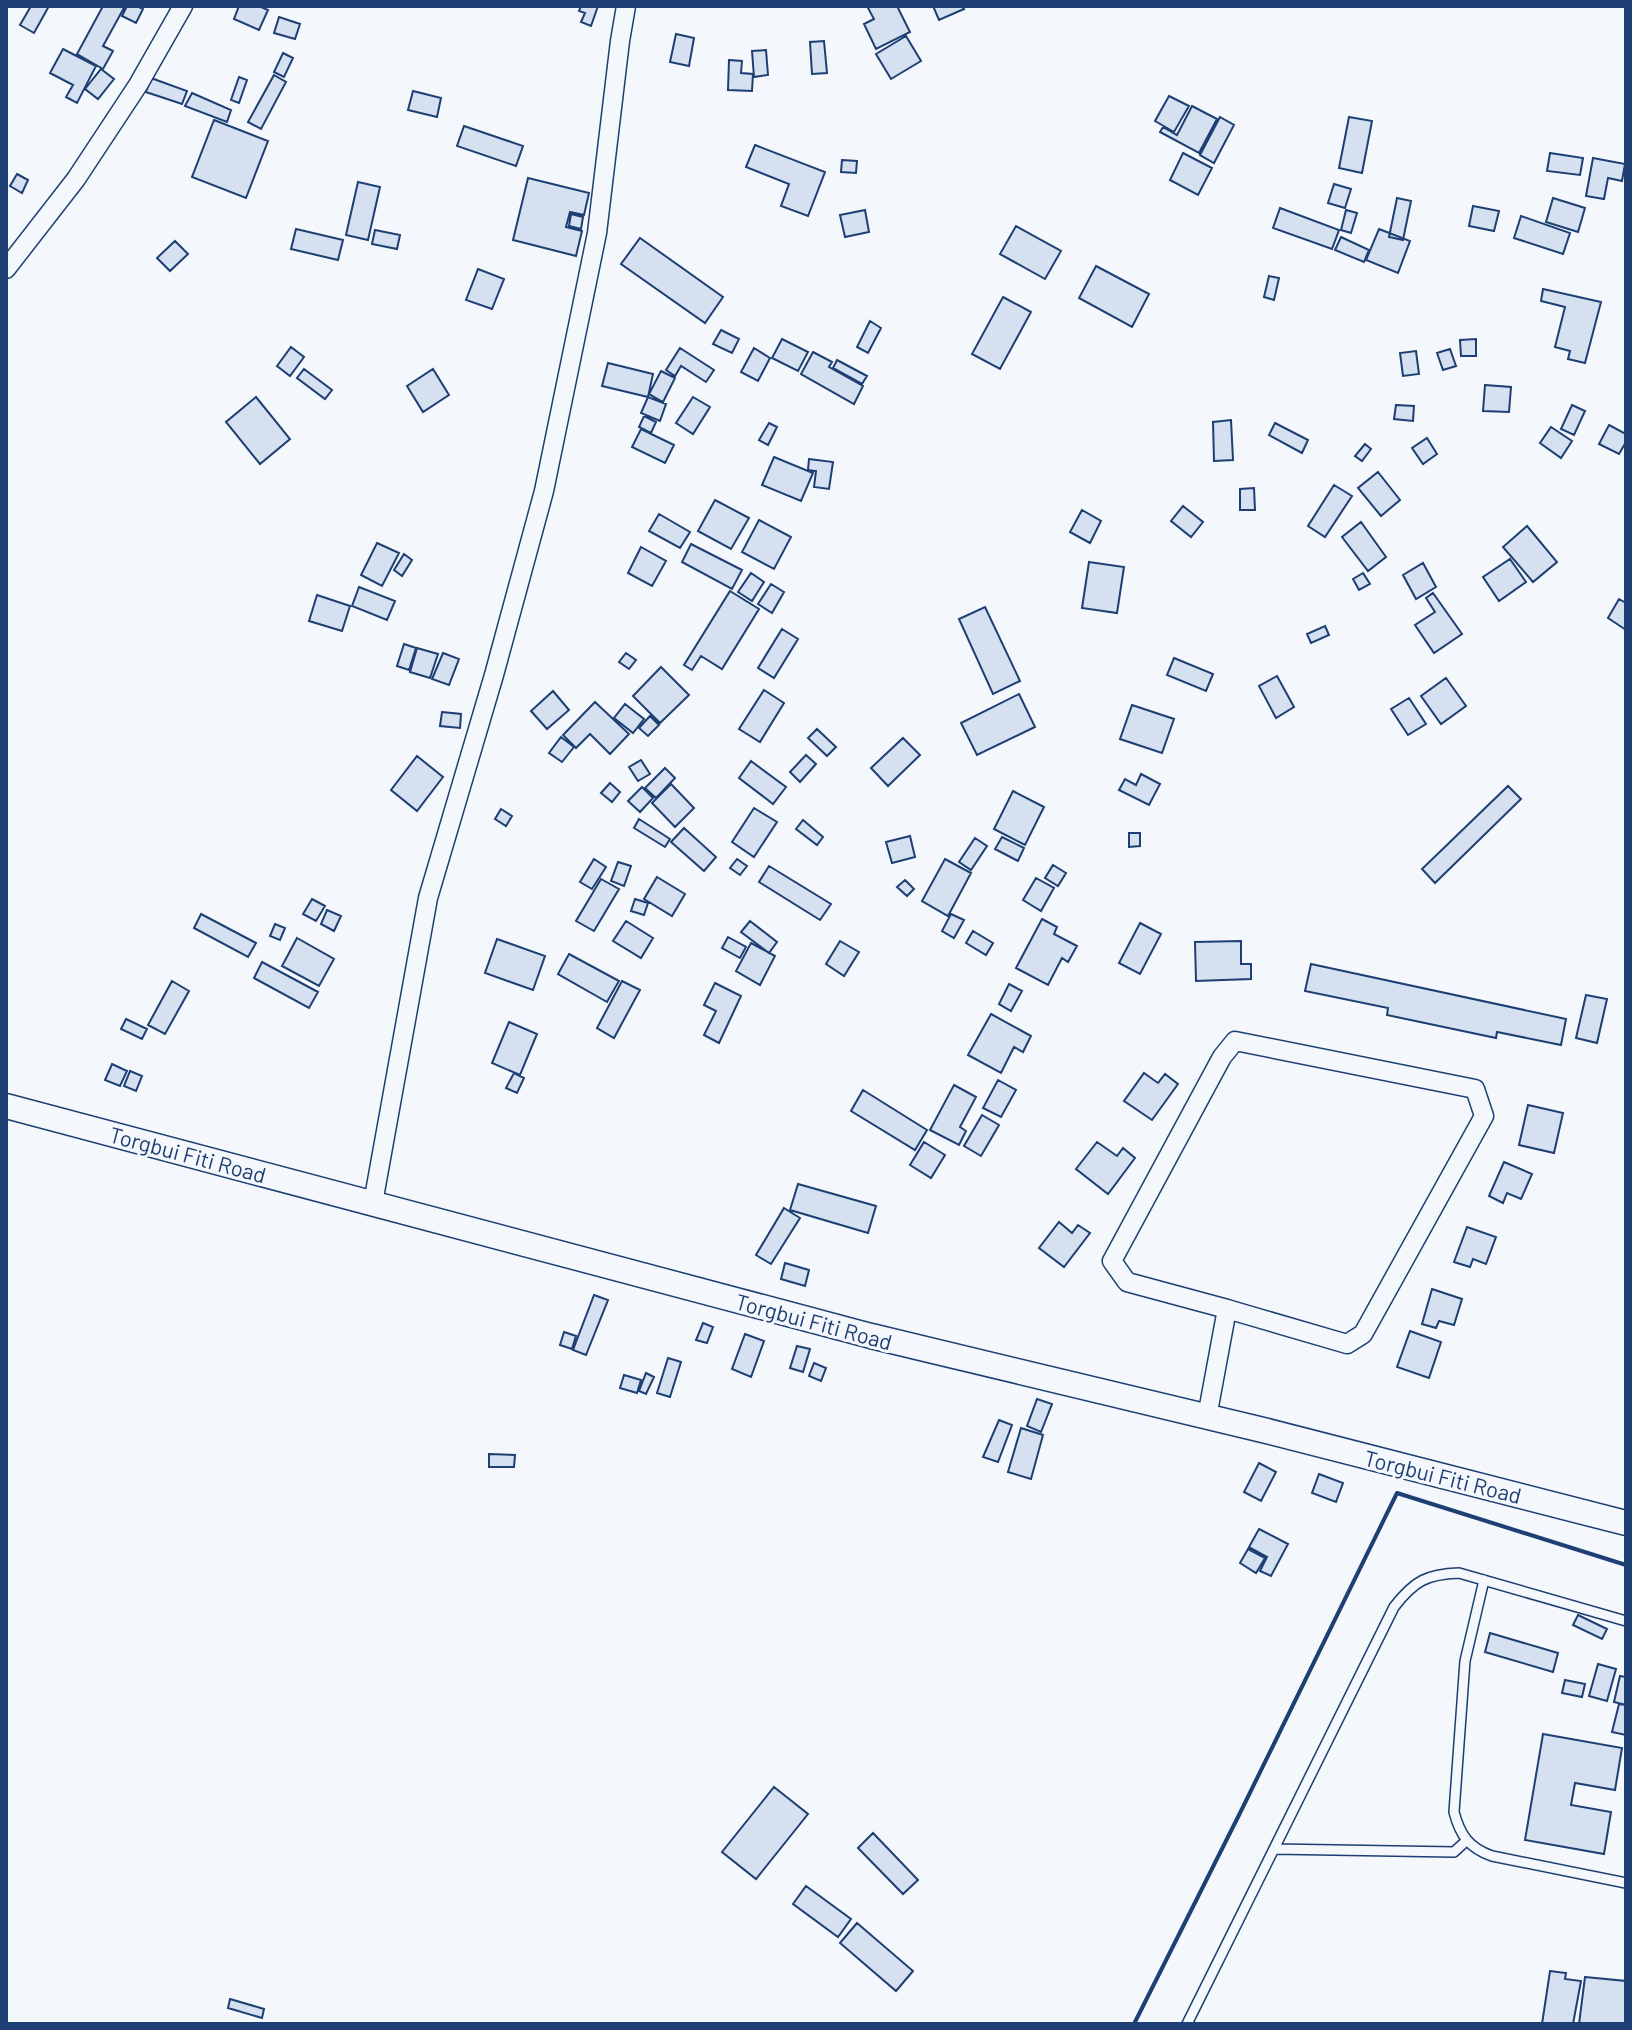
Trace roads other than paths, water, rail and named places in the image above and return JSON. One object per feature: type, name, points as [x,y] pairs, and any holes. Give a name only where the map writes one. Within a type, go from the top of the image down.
[{"type":"street","points":[[6,269],[76,179],[138,85],[183,6]]},
{"type":"street","points":[[373,1203],[428,898],[544,491],[597,233],[626,6]]},
{"type":"street","points":[[1235,1041],[1475,1089],[1484,1116],[1363,1334],[1347,1344],[1227,1309],[1127,1282],[1112,1261],[1222,1057],[1235,1041]]},
{"type":"street","name":"Torgbui Fiti Road","points":[[6,1106],[871,1336],[1626,1523]]},
{"type":"street","points":[[1207,1417],[1227,1309]]},
{"type":"lane","points":[[1187,2024],[1394,1607],[1406,1592],[1422,1580],[1440,1573],[1459,1573],[1626,1621]]},
{"type":"lane","points":[[1484,1580],[1465,1661],[1454,1812],[1458,1827],[1466,1841],[1477,1851],[1626,1883]]},
{"type":"lane","points":[[1274,1849],[1454,1852],[1466,1841]]}]
